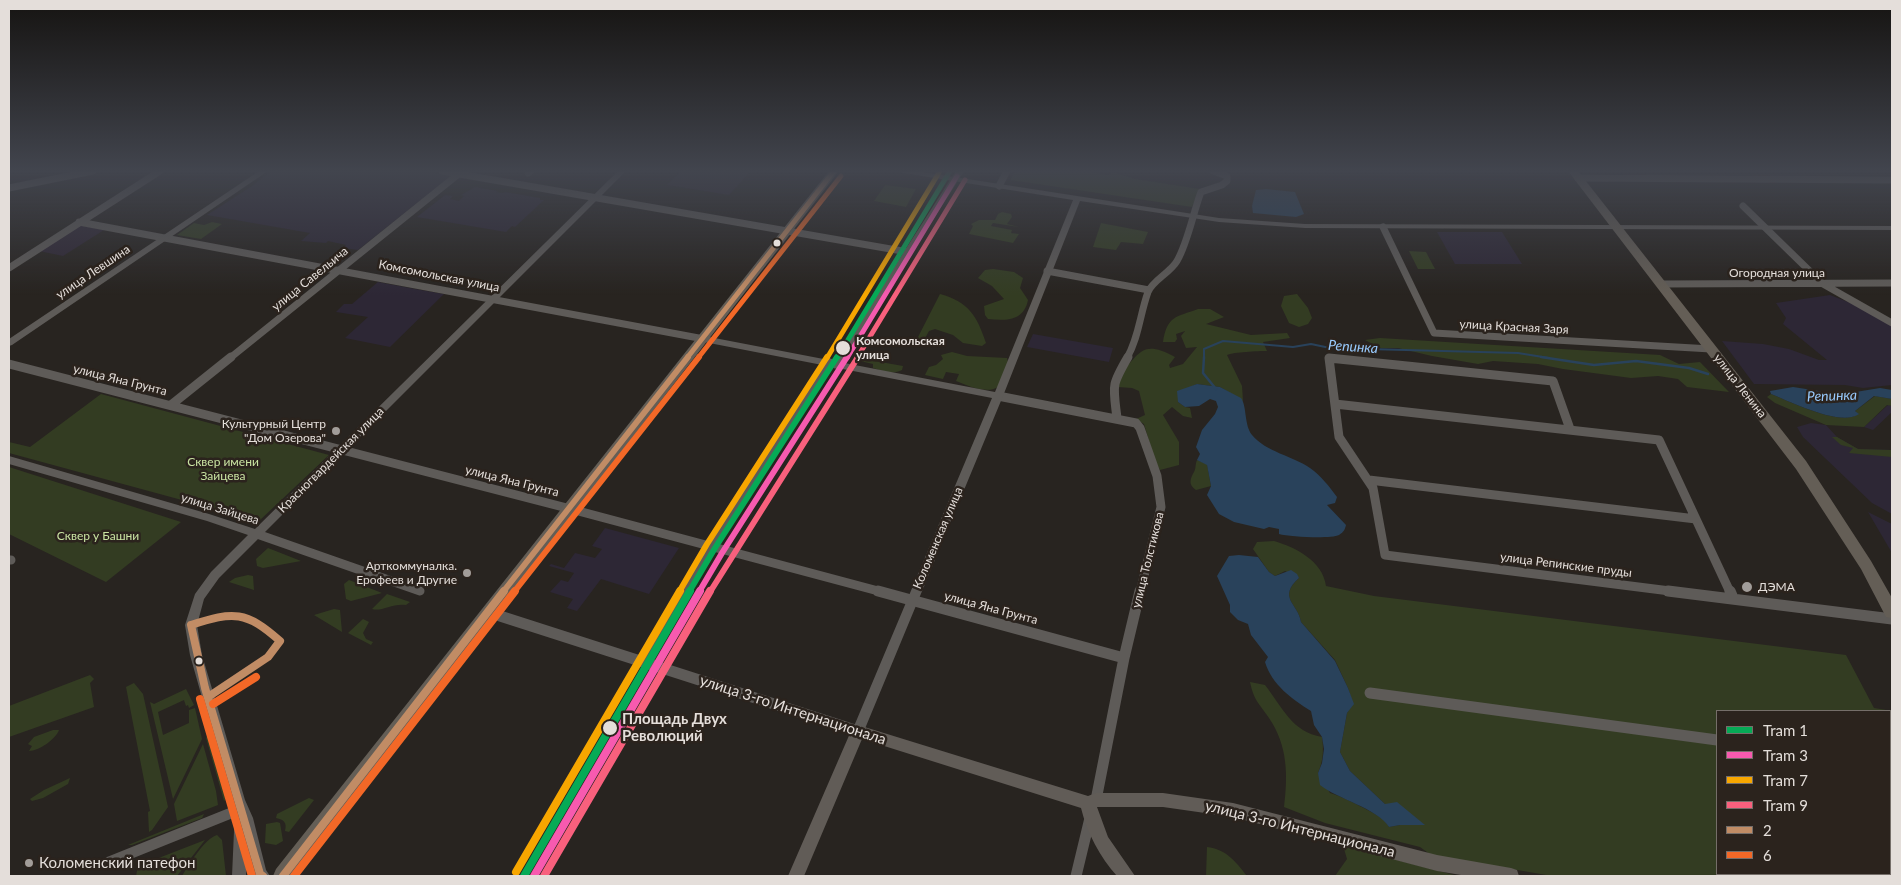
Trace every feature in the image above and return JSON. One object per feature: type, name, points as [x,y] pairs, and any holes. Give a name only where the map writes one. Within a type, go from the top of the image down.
[{"type":"main road","points":[[284,876],[488,611],[802,212]]},
{"type":"main road","name":"улица Ленина","points":[[1605,212],[1815,485],[1866,565],[1892,612]]},
{"type":"main road","name":"улица 3-го Интернационала","points":[[858,731],[1091,807],[1163,800],[1233,810],[1437,862],[1511,876]]},
{"type":"main road","name":"Коломенская улица","points":[[796,876],[858,731]]},
{"type":"main road","points":[[1091,807],[1104,845],[1127,876]]},
{"type":"street","points":[[9,268],[94,212]]},
{"type":"street","name":"улица Левшина","points":[[9,343],[204,212]]},
{"type":"street","name":"улица Савельича","points":[[171,406],[411,212]]},
{"type":"street","name":"Красногвардейская улица","points":[[241,809],[196,655],[191,625],[199,597],[215,575],[580,212]]},
{"type":"street","points":[[675,212],[908,252]]},
{"type":"street","points":[[644,663],[712,547],[934,212]]},
{"type":"street","name":"Коломенская улица","points":[[858,731],[998,396],[1046,271],[1071,212]]},
{"type":"street","points":[[1174,212],[1271,225],[1618,229],[1892,228]]},
{"type":"street","points":[[1749,212],[1823,284],[1892,323]]},
{"type":"street","points":[[1118,418],[1113,386],[1115,379],[1135,344],[1149,290],[1176,263],[1183,249],[1192,215]]},
{"type":"street","name":"Комсомольская улица","points":[[79,222],[1118,418]]},
{"type":"street","name":"улица Красная Заря","points":[[1383,226],[1434,333],[1711,349]]},
{"type":"street","points":[[1046,271],[1149,290]]},
{"type":"street","name":"Огородная улица","points":[[1661,284],[1892,283]]},
{"type":"street","name":"улица Репинские пруды","points":[[1570,429],[1553,381],[1329,358],[1339,438],[1373,488],[1385,555],[1734,598]]},
{"type":"street","name":"улица Яна Грунта","points":[[9,364],[912,599],[1124,658]]},
{"type":"street","points":[[1335,404],[1659,440],[1734,598],[1892,619]]},
{"type":"street","name":"улица Толстикова","points":[[1076,876],[1124,658],[1158,521],[1161,492],[1140,428],[1136,423],[1118,418]]},
{"type":"street","name":"улица Зайцева","points":[[9,460],[209,518],[420,591]]},
{"type":"street","points":[[1369,480],[1696,519]]},
{"type":"street","name":"улица 3-го Интернационала","points":[[500,616],[858,731]]},
{"type":"street","points":[[1370,693],[1716,740]]},
{"type":"street","points":[[108,862],[241,809]]},
{"type":"street","points":[[238,876],[241,809]]},
{"type":"street","points":[[241,809],[246,818],[260,874],[263,876]]},
{"type":"shaded area","points":[[211,212],[405,212],[358,250],[343,248],[346,245],[328,241],[326,243],[301,241],[310,233],[207,215]]},
{"type":"shaded area","points":[[423,212],[531,212],[515,227],[512,226],[506,232],[417,217]]},
{"type":"shaded area","points":[[79,225],[104,230],[63,256],[39,251]]},
{"type":"shaded area","points":[[1437,232],[1502,232],[1522,264],[1455,264]]},
{"type":"shaded area","points":[[378,282],[444,294],[390,347],[345,338],[368,317],[336,312],[344,304],[352,304]]},
{"type":"shaded area","points":[[1830,295],[1861,307],[1892,324],[1892,385],[1863,388],[1845,385],[1754,384],[1722,341],[1763,344],[1789,349],[1819,360],[1827,360],[1783,324],[1786,318],[1776,303]]},
{"type":"shaded area","points":[[1033,334],[1113,348],[1109,362],[1027,347]]},
{"type":"shaded area","points":[[1888,405],[1892,406],[1892,412],[1873,430],[1864,427]]},
{"type":"shaded area","points":[[1811,423],[1826,425],[1837,437],[1858,449],[1892,450],[1892,514],[1872,503],[1803,437],[1797,427]]},
{"type":"shaded area","points":[[1868,512],[1892,524],[1892,553]]},
{"type":"shaded area","points":[[605,528],[679,548],[649,594],[601,579],[577,611],[567,608],[573,599],[550,592],[561,580],[568,582],[574,573],[549,566],[551,564],[564,568],[575,553],[595,558],[602,549],[592,546]]},
{"type":"green space","points":[[1003,212],[1011,214],[1012,217],[1007,224],[1019,227],[993,223],[991,226],[1012,230],[1011,233],[1019,234],[1013,243],[969,234],[973,226],[971,224],[979,220],[995,220],[998,214]]},
{"type":"green space","points":[[212,222],[222,224],[201,239],[177,235],[194,223],[204,225]]},
{"type":"green space","points":[[1101,223],[1148,232],[1143,244],[1121,242],[1116,250],[1093,247]]},
{"type":"green space","points":[[1409,251],[1426,252],[1435,269],[1418,269]]},
{"type":"green space","points":[[993,269],[1014,272],[1023,278],[1020,288],[1028,300],[1023,312],[1018,316],[1001,320],[988,319],[985,315],[984,306],[1004,299],[992,286],[978,278],[985,270]]},
{"type":"green space","points":[[940,294],[958,301],[971,311],[986,343],[982,346],[963,343],[953,335],[935,329],[929,331],[924,340],[917,339]]},
{"type":"green space","points":[[1297,294],[1308,308],[1312,318],[1308,324],[1299,327],[1289,323],[1281,306],[1284,296]]},
{"type":"green space","points":[[1198,309],[1210,309],[1224,317],[1206,324],[1251,335],[1287,333],[1290,338],[1263,342],[1267,351],[1240,352],[1227,355],[1242,386],[1243,401],[1220,387],[1197,384],[1178,393],[1178,402],[1190,408],[1192,418],[1183,416],[1172,407],[1163,415],[1179,442],[1179,465],[1160,470],[1155,461],[1144,424],[1136,419],[1145,415],[1139,391],[1132,388],[1118,387],[1117,377],[1136,356],[1147,349],[1154,349],[1175,357],[1169,365],[1170,368],[1183,364],[1197,347],[1186,348],[1181,336],[1185,331],[1176,334],[1177,339],[1175,342],[1163,342],[1165,333],[1170,322],[1178,316]]},
{"type":"green space","points":[[1380,338],[1660,355],[1679,364],[1700,362],[1729,392],[1687,387],[1678,379],[1658,376],[1631,378],[1538,364],[1493,361],[1478,364],[1398,348],[1381,348],[1365,340]]},
{"type":"green space","points":[[952,352],[967,356],[1007,358],[1008,362],[999,386],[995,389],[984,390],[956,381],[959,374],[946,372],[943,379],[925,375],[929,367],[936,365],[943,359],[941,355]]},
{"type":"green space","points":[[858,358],[903,366],[902,370],[888,372],[873,368],[873,364],[856,360]]},
{"type":"green space","name":"Сквер имени Зайцева","points":[[101,394],[329,455],[259,521],[9,453],[9,442],[30,447]]},
{"type":"green space","points":[[1771,394],[1816,412],[1840,417],[1850,417],[1858,414],[1855,411],[1875,396],[1892,399],[1892,406],[1887,405],[1864,427],[1826,425],[1775,403],[1767,397]]},
{"type":"green space","points":[[1832,437],[1837,437],[1858,449],[1892,450],[1892,457],[1849,453],[1853,448],[1841,445]]},
{"type":"green space","points":[[1197,460],[1207,464],[1211,486],[1196,490],[1190,482]]},
{"type":"green space","name":"Сквер у Башни","points":[[9,467],[181,522],[106,582],[9,534]]},
{"type":"green space","points":[[1274,541],[1291,547],[1314,562],[1324,577],[1326,586],[1374,596],[1846,655],[1874,708],[1886,710],[1716,710],[1716,875],[1891,875],[1891,711],[1892,876],[1552,876],[1431,855],[1420,847],[1325,823],[1284,807],[1286,773],[1283,750],[1275,729],[1255,698],[1250,682],[1265,685],[1289,718],[1303,730],[1322,737],[1323,756],[1318,773],[1330,793],[1349,800],[1382,818],[1389,827],[1424,825],[1414,817],[1385,804],[1350,771],[1340,752],[1347,713],[1353,704],[1348,688],[1335,660],[1301,622],[1289,596],[1293,585],[1299,578],[1285,571],[1275,576],[1269,572],[1253,549],[1257,542]]},
{"type":"green space","points":[[268,548],[301,561],[263,568],[257,566],[256,559]]},
{"type":"green space","points":[[248,575],[253,576],[254,590],[229,582],[235,578]]},
{"type":"green space","points":[[349,580],[382,593],[351,601],[346,599],[344,584]]},
{"type":"green space","points":[[387,594],[410,602],[406,605],[372,609]]},
{"type":"green space","points":[[334,609],[340,610],[342,632],[314,615]]},
{"type":"green space","points":[[363,619],[369,622],[363,633],[366,639],[373,642],[371,645],[348,633]]},
{"type":"green space","points":[[90,675],[94,679],[90,683],[94,707],[9,737],[9,706]]},
{"type":"green space","points":[[134,683],[143,694],[168,807],[149,832],[148,812],[150,811],[126,687]]},
{"type":"green space","points":[[186,689],[194,705],[189,708],[184,700],[158,712],[163,735],[189,723],[189,710],[195,708],[202,739],[173,799],[150,702],[154,704]]},
{"type":"green space","points":[[53,730],[59,730],[51,741],[42,747],[29,751],[32,746],[28,744],[34,737]]},
{"type":"green space","points":[[209,733],[227,797],[224,801],[206,738]]},
{"type":"green space","points":[[203,744],[218,805],[177,821],[174,804]]},
{"type":"green space","points":[[70,778],[68,784],[43,798],[32,801],[30,799],[44,790]]},
{"type":"green space","points":[[309,798],[314,800],[289,832],[285,831],[286,825],[283,821],[276,818],[277,814]]},
{"type":"green space","points":[[204,814],[202,818],[128,845]]},
{"type":"green space","points":[[280,823],[283,841],[276,845],[265,843],[266,824]]},
{"type":"green space","points":[[217,835],[222,840],[226,876],[182,876],[202,847],[212,837]]},
{"type":"green space","points":[[205,840],[177,876],[136,876],[138,866]]},
{"type":"green space","points":[[1342,842],[1366,852],[1458,876],[1335,876],[1347,859]]},
{"type":"green space","points":[[1207,847],[1225,853],[1235,861],[1247,876],[1206,876]]},
{"type":"water","points":[[1303,212],[1304,214],[1296,217],[1253,213]]},
{"type":"water","points":[[1197,384],[1220,387],[1241,398],[1249,431],[1258,441],[1272,450],[1310,468],[1328,485],[1337,497],[1335,503],[1327,505],[1346,525],[1342,533],[1328,537],[1284,535],[1279,534],[1279,529],[1269,527],[1264,529],[1234,522],[1219,514],[1207,495],[1211,486],[1207,465],[1197,460],[1200,454],[1196,447],[1202,430],[1215,414],[1218,407],[1216,401],[1210,399],[1199,406],[1185,407],[1178,402],[1177,391]]},
{"type":"water","points":[[1793,387],[1819,391],[1831,396],[1880,388],[1892,390],[1892,399],[1874,396],[1855,411],[1859,414],[1851,417],[1840,417],[1816,412],[1771,394],[1770,391]]},
{"type":"water","points":[[1229,556],[1258,557],[1269,572],[1275,576],[1291,570],[1297,574],[1299,578],[1293,585],[1289,596],[1301,622],[1335,661],[1354,704],[1347,713],[1340,752],[1350,771],[1385,804],[1397,802],[1425,825],[1389,827],[1376,814],[1336,795],[1320,785],[1318,773],[1324,749],[1322,737],[1314,725],[1311,711],[1284,691],[1272,678],[1265,662],[1268,657],[1251,635],[1248,624],[1238,620],[1230,612],[1230,605],[1217,576]]},
{"type":"waterway","name":"Репинка","points":[[1204,357],[1204,349],[1223,341],[1293,347],[1311,344],[1330,348],[1518,353],[1549,358]]},
{"type":"waterway","name":"Репинка","points":[[1204,357],[1203,373],[1216,389]]},
{"type":"waterway","name":"Репинка","points":[[1541,357],[1594,365],[1636,361],[1689,368],[1708,374]]},
{"type":"tram line","name":"7","points":[[516,872],[707,544],[826,359],[915,212]]},
{"type":"tram line","name":"1","points":[[524,876],[715,548],[833,364],[925,212]]},
{"type":"tram line","name":"3","points":[[534,876],[722,553],[840,369],[935,212]]},
{"type":"tram line","name":"9","points":[[544,876],[730,557],[848,373],[945,212]]},
{"type":"transit line","name":"2","points":[[283,876],[488,611],[802,212]]},
{"type":"transit line","name":"6","points":[[294,876],[495,616],[812,212]]},
{"type":"transit line","name":"2","points":[[191,625],[218,617],[239,615],[258,623],[280,641]]},
{"type":"transit line","name":"2","points":[[191,625],[205,688],[260,874],[263,876]]},
{"type":"transit line","name":"2","points":[[208,697],[268,657],[280,641]]},
{"type":"transit line","name":"6","points":[[213,704],[256,677]]},
{"type":"transit line","name":"6","points":[[200,699],[252,876]]},
{"type":"place","name":"Комсомольская улица","points":[[843,348]]},
{"type":"place","name":"Культурный Центр \"Дом Озерова\"","points":[[336,431]]},
{"type":"place","name":"Арткоммуналка. Ерофеев и Другие","points":[[467,573]]},
{"type":"place","name":"ДЭМА","points":[[1747,587]]},
{"type":"place","name":"Площадь Двух Революций","points":[[610,728]]},
{"type":"place","name":"Коломенский патефон","points":[[29,863]]}]
